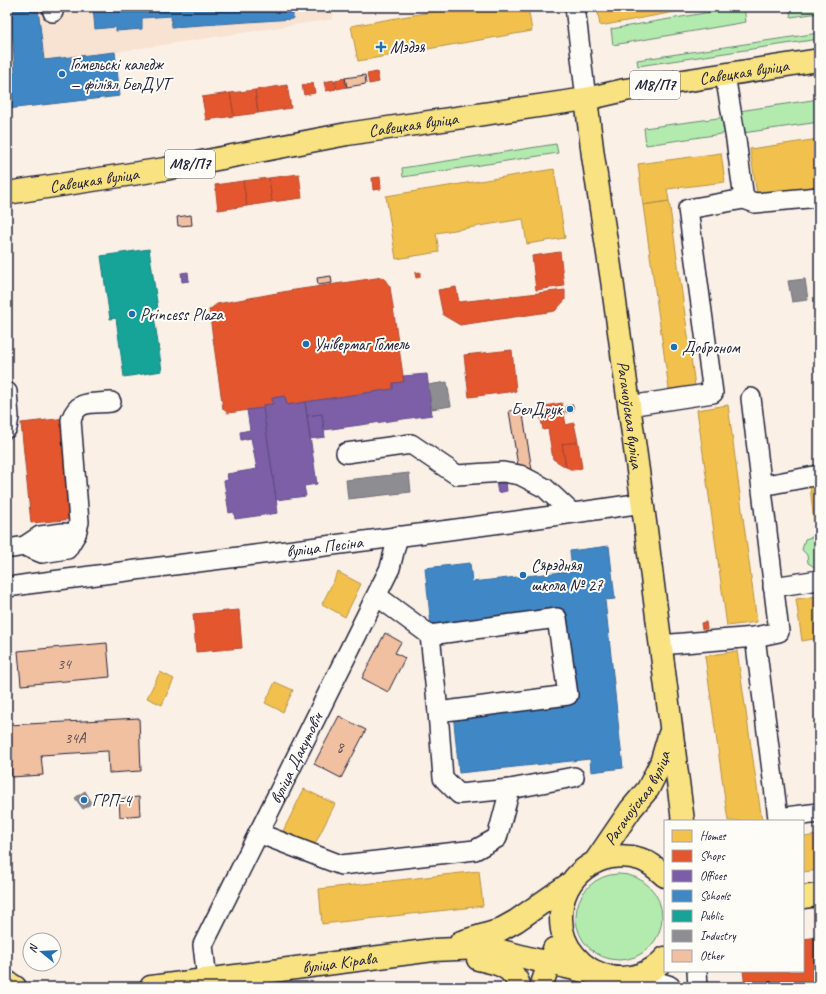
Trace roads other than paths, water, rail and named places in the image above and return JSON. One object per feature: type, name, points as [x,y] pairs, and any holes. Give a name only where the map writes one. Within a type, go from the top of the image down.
[{"type":"main road","name":"Савецкая вуліца","points":[[7,193],[165,169],[347,134],[586,100],[625,90],[819,60]]},
{"type":"main road","name":"Рагачоўская вуліца","points":[[586,100],[629,406],[683,820]]},
{"type":"main road","name":"Рагачоўская вуліца","points":[[596,862],[631,809],[648,789],[661,763],[671,731]]},
{"type":"main road","points":[[664,875],[655,866],[641,860],[626,856],[610,857],[596,862],[581,871],[569,884],[560,906],[561,929],[568,949],[582,965],[601,975],[619,979],[638,976],[658,966],[664,959]]},
{"type":"main road","name":"вуліца Кірава","points":[[433,950],[498,931],[516,921],[569,884]]},
{"type":"main road","points":[[804,897],[819,895]]},
{"type":"main road","points":[[541,987],[561,929]]},
{"type":"main road","name":"вуліца Кірава","points":[[151,987],[433,950],[481,948],[494,949],[601,975]]},
{"type":"main road","points":[[433,950],[496,962],[511,971],[520,987]]},
{"type":"main road","points":[[572,987],[601,975]]},
{"type":"main road","points":[[7,982],[15,987]]},
{"type":"street","points":[[575,7],[586,100]]},
{"type":"street","points":[[725,75],[744,199]]},
{"type":"street","points":[[629,406],[713,393],[688,210],[744,199],[755,203],[819,197]]},
{"type":"street","points":[[7,392],[9,417],[7,428]]},
{"type":"street","points":[[660,645],[755,637],[779,632],[751,398]]},
{"type":"street","points":[[16,547],[42,553],[67,549],[76,534],[79,522],[71,420],[74,411],[80,405],[111,402]]},
{"type":"street","points":[[346,453],[410,444],[457,475],[503,472],[520,476],[545,488],[572,513]]},
{"type":"street","points":[[762,486],[819,475]]},
{"type":"street","name":"вуліца Песіна","points":[[7,586],[642,503]]},
{"type":"street","name":"вуліца Дакутовіч","points":[[206,980],[203,946],[377,596],[390,568],[398,536]]},
{"type":"street","points":[[773,587],[819,580]]},
{"type":"street","points":[[377,596],[430,635],[558,618],[568,695],[438,712]]},
{"type":"street","points":[[430,635],[443,778],[459,794],[510,789],[574,777]]},
{"type":"street","points":[[755,637],[778,818],[819,813]]},
{"type":"street","points":[[258,834],[341,865],[475,850],[497,838],[510,789]]},
{"type":"street","points":[[697,972],[698,987]]},
{"type":"street","points":[[638,976],[671,987]]},
{"type":"place","name":"Мэдэя","points":[[381,47]]},
{"type":"place","name":"Гомельскі каледж — філіял БелДУТ","points":[[62,74]]},
{"type":"place","name":"Princess Plaza","points":[[132,314]]},
{"type":"place","name":"Універмаг Гомель","points":[[306,344]]},
{"type":"place","name":"Доброном","points":[[674,347]]},
{"type":"place","name":"БелДрук","points":[[570,409]]},
{"type":"place","name":"Сярэдняя школа № 27","points":[[523,575]]},
{"type":"place","name":"ГРП-4","points":[[84,800]]}]
